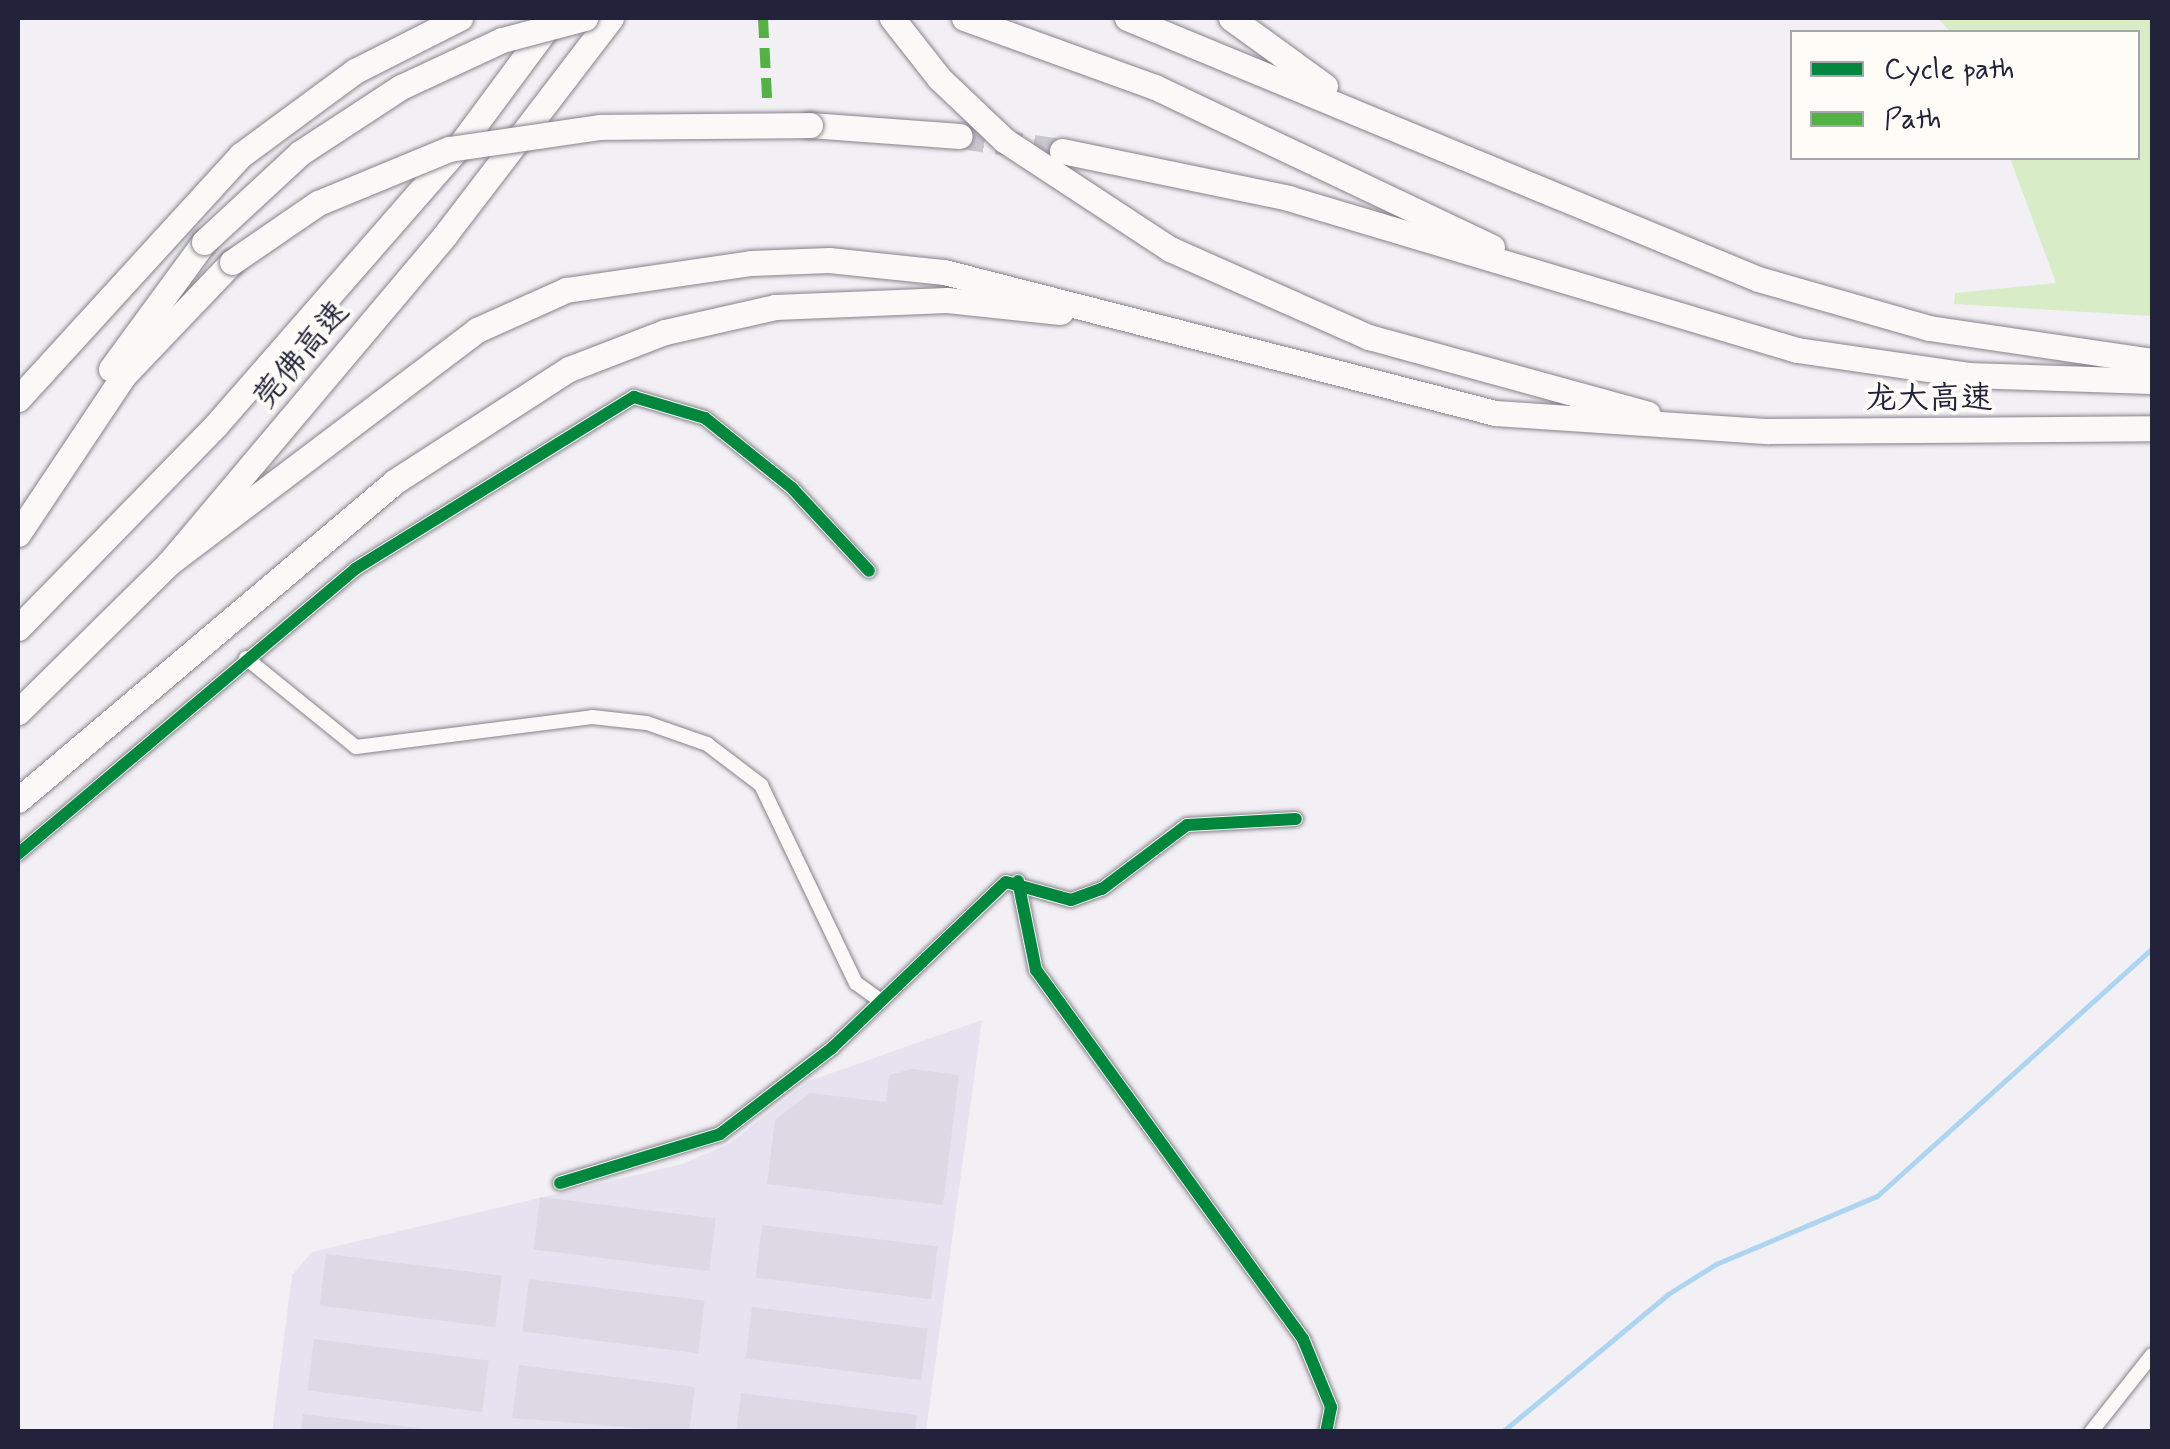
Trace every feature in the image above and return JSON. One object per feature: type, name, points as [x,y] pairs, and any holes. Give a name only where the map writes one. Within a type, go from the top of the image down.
[{"type":"highway","points":[[18,399],[241,155],[355,72],[460,18]]},
{"type":"highway","name":"莞佛高速","points":[[18,628],[228,410],[460,145],[554,18]]},
{"type":"highway","points":[[18,534],[116,362],[204,242],[300,153],[401,87],[502,40],[585,18]]},
{"type":"highway","name":"莞佛高速","points":[[18,712],[169,563],[445,235],[611,18]]},
{"type":"highway","points":[[892,18],[939,78],[1004,140],[1119,221],[1304,311],[1487,374],[1706,426]]},
{"type":"highway","points":[[964,18],[1155,87],[1546,273]]},
{"type":"highway","points":[[1128,18],[1358,110],[1703,260],[1859,310],[1982,336],[2152,361]]},
{"type":"highway","points":[[1231,18],[1358,110]]},
{"type":"highway","points":[[56,470],[124,375],[232,262],[318,204],[449,149],[600,127],[810,125],[960,136]]},
{"type":"highway","points":[[1062,151],[1288,198],[1798,350],[1968,375],[2152,381]]},
{"type":"highway","points":[[169,563],[477,330],[566,290],[829,260],[944,272],[1476,409],[1706,426]]},
{"type":"highway","points":[[18,800],[433,452],[522,393],[609,351],[716,318],[830,302],[947,300],[1144,321]]},
{"type":"highway","name":"龙大高速","points":[[1706,426],[1960,431],[2152,428]]},
{"type":"street","points":[[18,854],[355,569],[634,397],[705,418],[792,488],[869,571]]},
{"type":"street","points":[[246,658],[356,747],[592,717],[647,723],[707,744],[760,784],[856,983],[881,1001]]},
{"type":"street","points":[[560,1183],[720,1134],[881,1001],[998,887],[1018,881],[1071,900],[1102,888],[1187,825],[1296,819]]},
{"type":"street","points":[[1018,881],[1036,970],[1303,1339],[1331,1406],[1326,1432]]},
{"type":"street","points":[[2090,1432],[2152,1355]]},
{"type":"shaded area","points":[[982,1020],[926,1431],[272,1432],[292,1275],[312,1252],[682,1164],[729,1144],[809,1081]]},
{"type":"green space","points":[[1938,18],[2152,18],[2152,316],[1954,304],[1955,293],[2056,283],[2011,160],[2140,160],[2140,30],[1948,30]]},
{"type":"building","points":[[912,1069],[959,1075],[943,1205],[767,1184],[775,1120],[810,1093],[886,1102],[889,1075]]},
{"type":"building","points":[[540,1197],[716,1219],[709,1271],[534,1250]]},
{"type":"building","points":[[762,1225],[938,1247],[931,1299],[756,1278]]},
{"type":"building","points":[[326,1254],[502,1276],[495,1327],[320,1306]]},
{"type":"building","points":[[529,1279],[705,1301],[698,1353],[523,1332]]},
{"type":"building","points":[[752,1307],[928,1329],[921,1380],[746,1359]]},
{"type":"building","points":[[314,1339],[489,1360],[482,1412],[308,1391]]},
{"type":"building","points":[[519,1365],[695,1387],[689,1432],[512,1418]]},
{"type":"building","points":[[741,1393],[917,1415],[915,1432],[736,1432]]},
{"type":"building","points":[[303,1414],[427,1429],[427,1432],[301,1432]]},
{"type":"waterway","points":[[1502,1432],[1668,1294],[1716,1264],[1877,1196],[2152,948]]},
{"type":"tunnel","points":[[960,136],[1062,151]]},
{"type":"marked path","points":[[763,18],[767,98]]},
{"type":"cycle path","points":[[18,854],[355,569],[634,397],[705,418],[792,488],[869,571]]},
{"type":"cycle path","points":[[560,1183],[720,1134],[832,1048],[1006,882],[1071,900],[1102,889],[1187,825],[1296,819]]},
{"type":"cycle path","points":[[1018,881],[1036,970],[1303,1339],[1331,1407],[1326,1432]]}]
